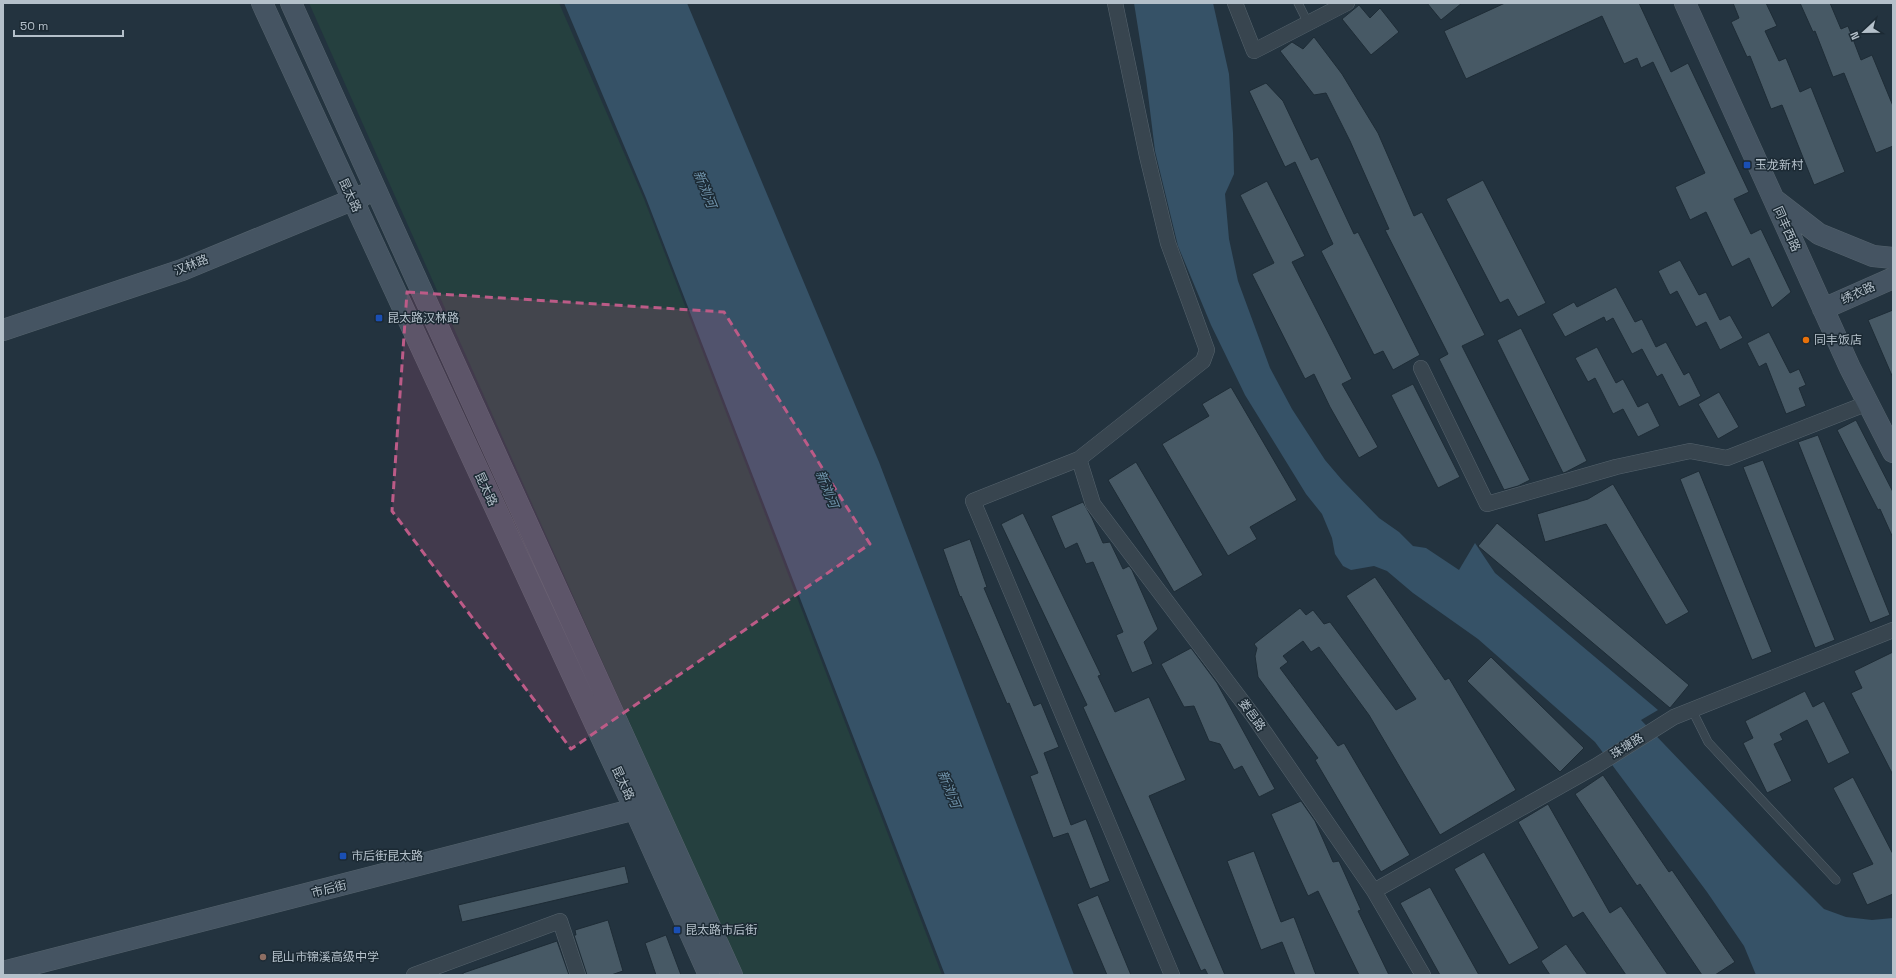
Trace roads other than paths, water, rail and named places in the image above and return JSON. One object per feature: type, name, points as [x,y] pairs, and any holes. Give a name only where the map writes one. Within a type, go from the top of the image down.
[{"type":"main road","name":"昆太路","points":[[262,3],[352,199],[645,807],[732,975]]},
{"type":"main road","name":"昆太路","points":[[292,3],[376,190],[645,807],[709,975]]},
{"type":"main road","name":"同丰西路","points":[[1685,3],[1850,368],[1893,452]]},
{"type":"main road","name":"汉林路","points":[[3,330],[182,270],[376,190]]},
{"type":"main road","points":[[1774,199],[1819,234],[1873,256],[1893,258]]},
{"type":"main road","name":"绣衣路","points":[[1823,309],[1893,278]]},
{"type":"main road","name":"市后街","points":[[3,972],[645,807]]},
{"type":"street","points":[[1115,3],[1147,156],[1168,243],[1207,350],[1203,361],[1079,459],[973,501],[1172,975]]},
{"type":"street","points":[[1235,3],[1254,51],[1347,3]]},
{"type":"street","points":[[1421,368],[1487,504],[1616,467],[1690,451],[1727,458],[1868,403]]},
{"type":"street","name":"娄邑路","points":[[1079,459],[1093,504],[1254,717],[1374,890],[1423,975]]},
{"type":"street","name":"珠塘路","points":[[1374,890],[1596,766],[1674,717],[1893,630]]},
{"type":"street","points":[[414,975],[560,921],[578,975]]},
{"type":"lane","points":[[1298,3],[1308,23]]},
{"type":"lane","points":[[1692,710],[1708,742],[1836,880]]},
{"type":"water","name":"新浏河","points":[[564,3],[687,3],[879,462],[1074,975],[945,975],[646,198]]},
{"type":"water","points":[[1134,3],[1213,3],[1229,74],[1234,174],[1225,194],[1229,239],[1238,281],[1270,368],[1292,409],[1325,460],[1379,518],[1399,532],[1413,546],[1426,548],[1459,570],[1475,543],[1495,573],[1658,710],[1641,720],[1824,909],[1846,917],[1872,920],[1893,918],[1893,975],[1756,975],[1744,946],[1707,892],[1595,742],[1478,639],[1413,593],[1387,571],[1374,566],[1351,570],[1343,566],[1335,554],[1332,538],[1322,514],[1306,494],[1245,395],[1211,325],[1178,246],[1155,151],[1146,78]]},
{"type":"place","name":"玉龙新村","points":[[1747,165]]},
{"type":"place","name":"昆太路汉林路","points":[[379,318]]},
{"type":"place","name":"同丰饭店","points":[[1806,340]]},
{"type":"place","name":"市后街昆太路","points":[[343,856]]},
{"type":"place","name":"昆太路市后街","points":[[677,930]]},
{"type":"place","name":"昆山市锦溪高级中学","points":[[263,957]]}]
